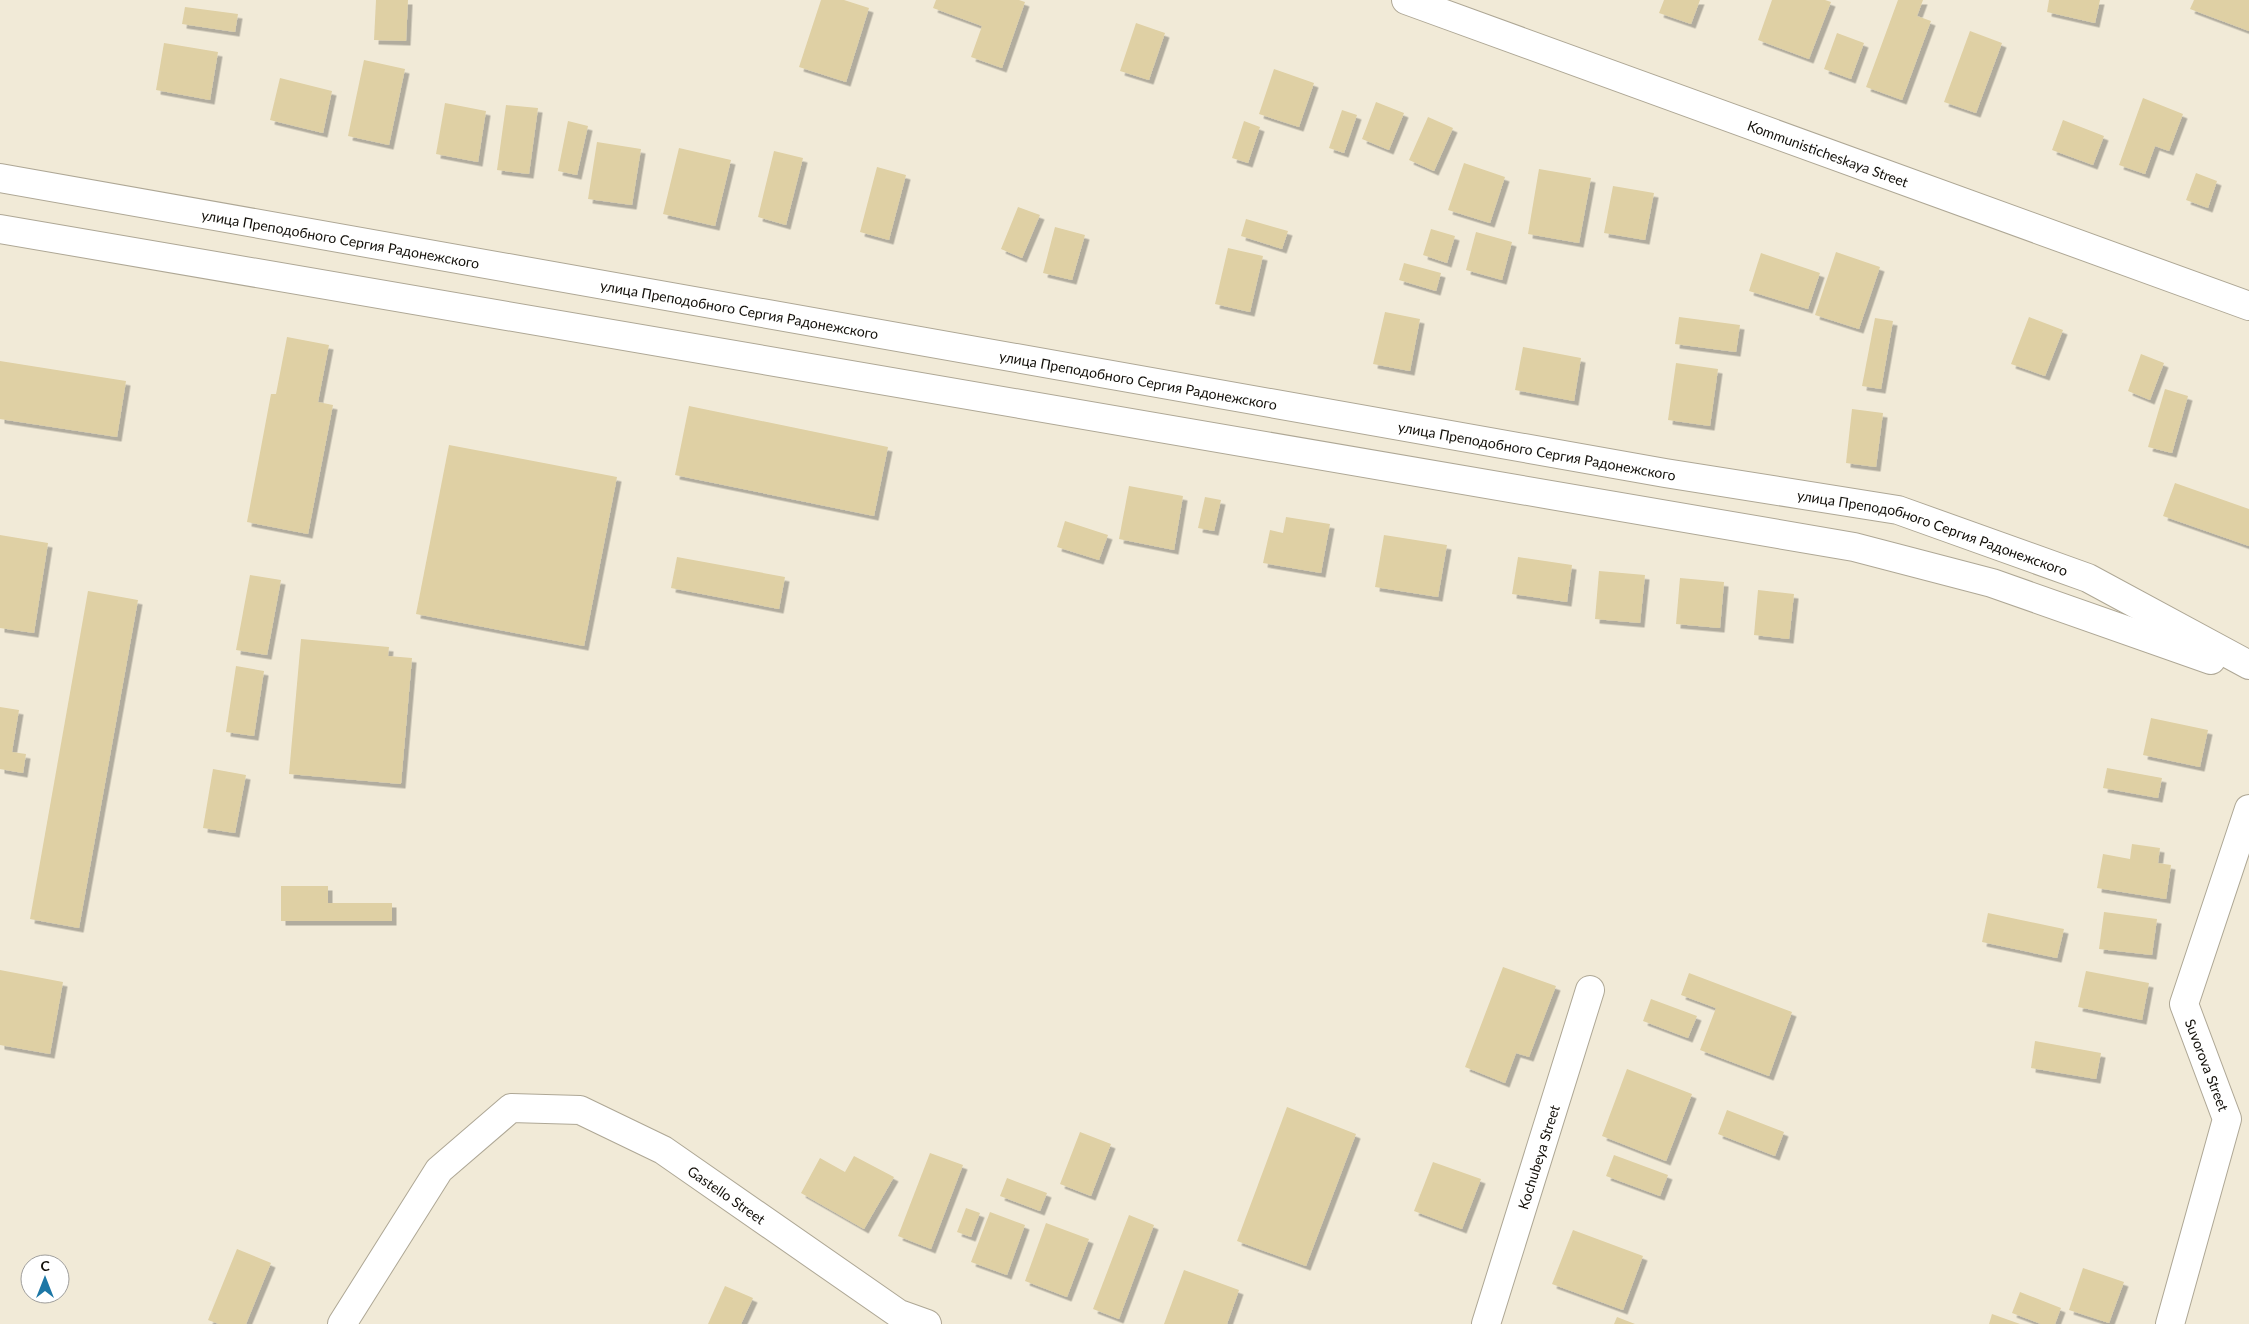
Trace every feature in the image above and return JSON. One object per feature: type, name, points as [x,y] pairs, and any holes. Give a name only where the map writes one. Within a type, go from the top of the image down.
[{"type":"street","name":"Kommunisticheskaya Street","points":[[1406,0],[2249,306]]},
{"type":"street","name":"улица Преподобного Сергия Радонежского","points":[[0,178],[1655,471],[1898,510],[2088,578],[2249,665]]},
{"type":"street","points":[[0,229],[1854,546],[1992,582],[2249,673]]},
{"type":"street","name":"Suvorova Street","points":[[2170,1324],[2227,1118],[2184,1004],[2249,809]]},
{"type":"street","name":"Kochubeya Street","points":[[1486,1324],[1590,990]]},
{"type":"street","name":"Gastello Street","points":[[342,1324],[439,1170],[511,1108],[580,1110],[662,1150],[899,1314],[927,1324]]},
{"type":"building","points":[[376,0],[408,0],[406,41],[374,40]]},
{"type":"building","points":[[821,0],[844,0],[869,8],[846,82],[799,67]]},
{"type":"building","points":[[936,0],[1019,0],[1025,2],[1002,68],[971,57],[982,26],[933,8]]},
{"type":"building","points":[[1664,0],[1700,0],[1691,24],[1659,13]]},
{"type":"building","points":[[1772,0],[1825,0],[1831,2],[1809,59],[1758,40]]},
{"type":"building","points":[[1898,0],[1923,0],[1917,16],[1931,21],[1902,100],[1866,87]]},
{"type":"building","points":[[2049,0],[2100,0],[2095,23],[2047,12]]},
{"type":"building","points":[[2194,0],[2249,0],[2249,31],[2190,9]]},
{"type":"building","points":[[185,7],[238,14],[235,32],[182,24]]},
{"type":"building","points":[[1136,23],[1165,33],[1149,80],[1120,71]]},
{"type":"building","points":[[1970,31],[2002,43],[1976,113],[1944,102]]},
{"type":"building","points":[[1837,33],[1864,43],[1851,79],[1824,69]]},
{"type":"building","points":[[164,43],[218,52],[210,100],[156,90]]},
{"type":"building","points":[[364,60],[405,69],[389,145],[348,136]]},
{"type":"building","points":[[1274,69],[1314,83],[1299,127],[1259,114]]},
{"type":"building","points":[[280,78],[332,91],[323,133],[270,120]]},
{"type":"building","points":[[2143,98],[2183,114],[2169,151],[2155,146],[2145,174],[2119,165]]},
{"type":"building","points":[[1376,102],[1404,113],[1389,150],[1362,139]]},
{"type":"building","points":[[445,103],[486,111],[478,162],[436,154]]},
{"type":"building","points":[[506,105],[538,108],[529,174],[497,170]]},
{"type":"building","points":[[1342,110],[1357,115],[1344,153],[1329,148]]},
{"type":"building","points":[[1428,117],[1453,128],[1434,171],[1409,160]]},
{"type":"building","points":[[2063,120],[2104,136],[2093,165],[2052,150]]},
{"type":"building","points":[[568,121],[588,126],[577,175],[558,171]]},
{"type":"building","points":[[1244,121],[1260,127],[1248,163],[1232,158]]},
{"type":"building","points":[[597,142],[641,149],[632,205],[588,199]]},
{"type":"building","points":[[679,148],[731,160],[715,226],[663,214]]},
{"type":"building","points":[[774,151],[803,158],[786,225],[758,217]]},
{"type":"building","points":[[1464,163],[1505,177],[1490,223],[1448,210]]},
{"type":"building","points":[[877,167],[906,175],[889,240],[860,232]]},
{"type":"building","points":[[1539,169],[1591,178],[1579,243],[1528,234]]},
{"type":"building","points":[[2196,173],[2217,181],[2208,208],[2186,200]]},
{"type":"building","points":[[1613,186],[1654,193],[1645,240],[1604,233]]},
{"type":"building","points":[[1018,207],[1040,215],[1022,258],[1001,249]]},
{"type":"building","points":[[1246,219],[1288,231],[1282,249],[1241,236]]},
{"type":"building","points":[[1055,227],[1085,235],[1072,280],[1043,273]]},
{"type":"building","points":[[1431,229],[1455,236],[1447,263],[1423,255]]},
{"type":"building","points":[[1476,232],[1512,242],[1502,280],[1466,270]]},
{"type":"building","points":[[1228,248],[1263,256],[1250,312],[1215,304]]},
{"type":"building","points":[[1836,252],[1880,267],[1859,329],[1815,315]]},
{"type":"building","points":[[1761,253],[1820,273],[1808,309],[1749,291]]},
{"type":"building","points":[[1404,263],[1441,273],[1436,291],[1399,280]]},
{"type":"building","points":[[1385,312],[1420,319],[1410,371],[1373,364]]},
{"type":"building","points":[[1679,317],[1740,325],[1736,352],[1675,344]]},
{"type":"building","points":[[2029,317],[2063,330],[2045,376],[2011,364]]},
{"type":"building","points":[[1875,318],[1893,321],[1881,389],[1862,386]]},
{"type":"building","points":[[287,337],[329,345],[318,402],[333,405],[308,534],[247,522],[271,394],[276,394]]},
{"type":"building","points":[[1523,347],[1581,358],[1574,401],[1515,390]]},
{"type":"building","points":[[2141,354],[2164,363],[2150,400],[2128,391]]},
{"type":"building","points":[[0,361],[126,381],[117,437],[0,419]]},
{"type":"building","points":[[1676,363],[1718,369],[1710,426],[1668,420]]},
{"type":"building","points":[[2165,389],[2188,396],[2172,453],[2148,447]]},
{"type":"building","points":[[689,406],[888,447],[874,516],[675,475]]},
{"type":"building","points":[[1852,409],[1883,413],[1876,467],[1846,463]]},
{"type":"building","points":[[449,445],[617,477],[584,646],[416,614]]},
{"type":"building","points":[[2175,483],[2249,509],[2249,546],[2163,516]]},
{"type":"building","points":[[1129,486],[1183,496],[1174,550],[1119,539]]},
{"type":"building","points":[[1205,497],[1221,500],[1214,531],[1198,528]]},
{"type":"building","points":[[1286,517],[1330,524],[1321,573],[1263,563],[1270,530],[1283,533]]},
{"type":"building","points":[[1065,521],[1108,535],[1099,560],[1057,547]]},
{"type":"building","points":[[0,535],[48,543],[34,633],[0,628]]},
{"type":"building","points":[[1384,535],[1447,545],[1438,597],[1375,587]]},
{"type":"building","points":[[677,557],[785,577],[779,609],[671,588]]},
{"type":"building","points":[[1518,557],[1572,565],[1567,602],[1512,594]]},
{"type":"building","points":[[1599,571],[1645,575],[1640,623],[1595,619]]},
{"type":"building","points":[[250,575],[281,580],[267,655],[236,650]]},
{"type":"building","points":[[1680,578],[1724,582],[1720,628],[1676,624]]},
{"type":"building","points":[[1758,590],[1794,594],[1789,639],[1754,635]]},
{"type":"building","points":[[88,591],[138,600],[79,928],[30,919]]},
{"type":"building","points":[[301,639],[389,647],[388,656],[412,658],[401,784],[289,774]]},
{"type":"building","points":[[236,666],[264,671],[254,736],[226,732]]},
{"type":"building","points":[[0,707],[19,710],[12,752],[26,754],[23,773],[0,769]]},
{"type":"building","points":[[2151,718],[2208,730],[2200,767],[2143,755]]},
{"type":"building","points":[[2107,768],[2162,778],[2158,798],[2103,788]]},
{"type":"building","points":[[213,769],[246,775],[235,833],[203,828]]},
{"type":"building","points":[[2132,844],[2160,848],[2158,863],[2171,865],[2166,899],[2097,888],[2103,854],[2130,859]]},
{"type":"building","points":[[281,886],[328,886],[328,903],[392,903],[392,921],[281,921]]},
{"type":"building","points":[[2104,912],[2157,919],[2152,955],[2099,949]]},
{"type":"building","points":[[1988,913],[2064,929],[2057,958],[1982,942]]},
{"type":"building","points":[[1503,967],[1556,986],[1529,1057],[1516,1053],[1505,1083],[1465,1067]]},
{"type":"building","points":[[0,970],[63,982],[50,1054],[0,1045]]},
{"type":"building","points":[[2086,971],[2149,983],[2142,1020],[2078,1007]]},
{"type":"building","points":[[1689,973],[1792,1012],[1769,1076],[1700,1050],[1716,1008],[1681,995]]},
{"type":"building","points":[[1651,999],[1697,1016],[1688,1038],[1643,1021]]},
{"type":"building","points":[[2035,1041],[2101,1053],[2096,1079],[2031,1068]]},
{"type":"building","points":[[1627,1069],[1692,1094],[1666,1161],[1602,1136]]},
{"type":"building","points":[[1287,1107],[1356,1134],[1306,1266],[1237,1241]]},
{"type":"building","points":[[1727,1110],[1784,1132],[1775,1156],[1718,1134]]},
{"type":"building","points":[[1080,1132],[1111,1144],[1091,1196],[1060,1184]]},
{"type":"building","points":[[930,1153],[963,1165],[931,1249],[898,1236]]},
{"type":"building","points":[[1614,1155],[1668,1175],[1660,1196],[1606,1176]]},
{"type":"building","points":[[854,1156],[894,1177],[864,1229],[801,1193],[820,1158],[845,1172]]},
{"type":"building","points":[[1433,1162],[1481,1179],[1462,1229],[1414,1211]]},
{"type":"building","points":[[1007,1178],[1047,1193],[1040,1211],[1000,1196]]},
{"type":"building","points":[[966,1208],[980,1213],[971,1237],[957,1232]]},
{"type":"building","points":[[990,1212],[1025,1225],[1007,1275],[971,1262]]},
{"type":"building","points":[[1129,1215],[1154,1225],[1119,1319],[1093,1309]]},
{"type":"building","points":[[1046,1223],[1089,1239],[1067,1297],[1025,1281]]},
{"type":"building","points":[[1573,1230],[1643,1256],[1623,1310],[1552,1284]]},
{"type":"building","points":[[237,1249],[271,1263],[246,1324],[219,1324],[208,1320]]},
{"type":"building","points":[[2083,1268],[2124,1282],[2109,1323],[2069,1310]]},
{"type":"building","points":[[1184,1270],[1239,1290],[1227,1324],[1164,1324]]},
{"type":"building","points":[[725,1286],[753,1298],[741,1324],[708,1324]]},
{"type":"building","points":[[2020,1292],[2061,1308],[2055,1324],[2041,1324],[2012,1313]]},
{"type":"building","points":[[1992,1314],[2020,1324],[1989,1324]]},
{"type":"building","points":[[1617,1317],[1635,1324],[1614,1324]]}]
